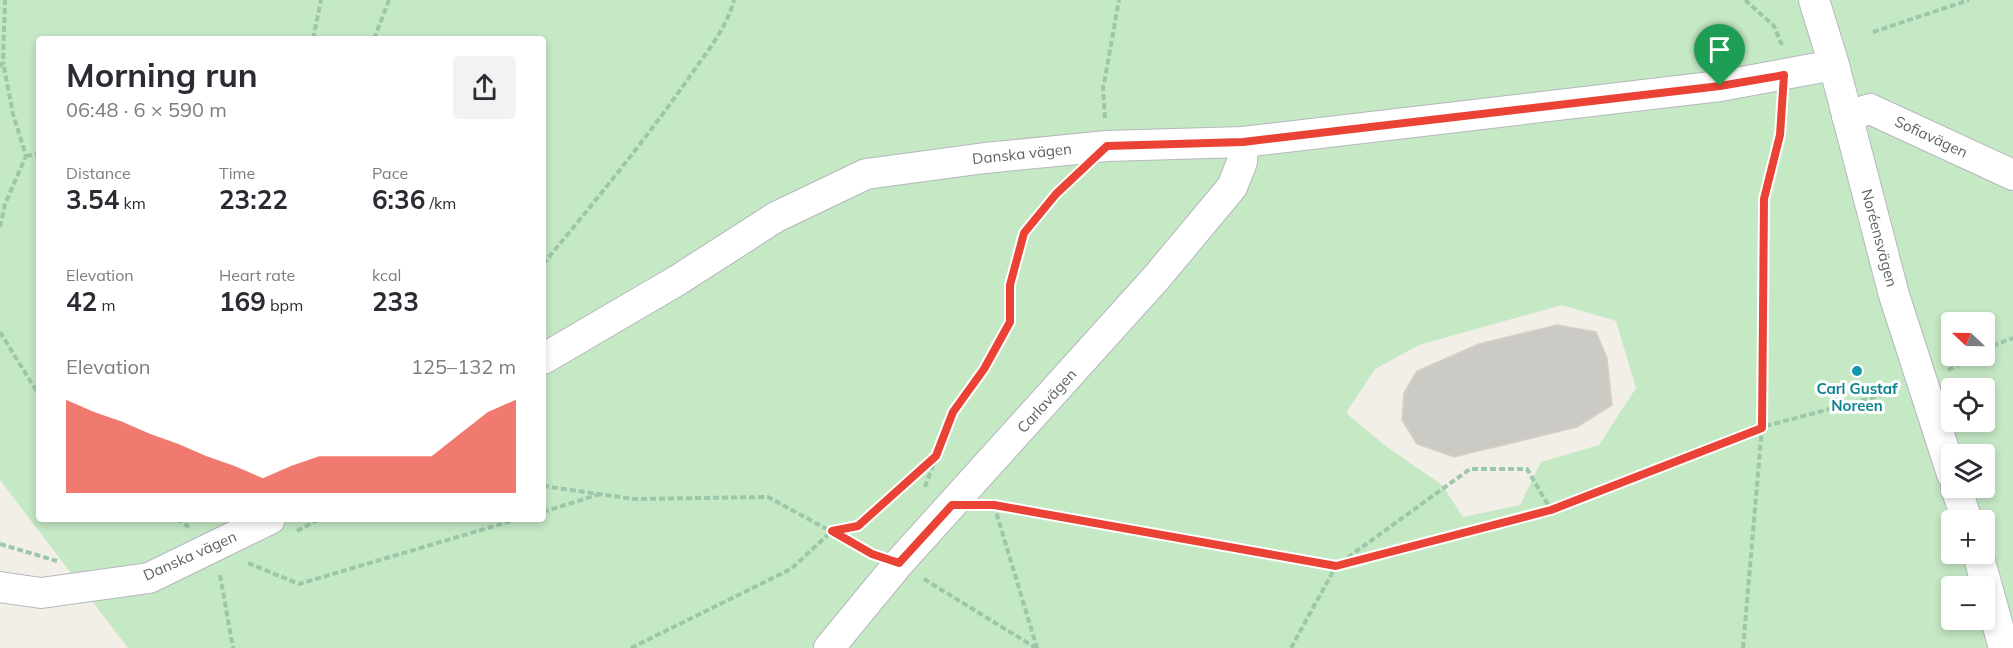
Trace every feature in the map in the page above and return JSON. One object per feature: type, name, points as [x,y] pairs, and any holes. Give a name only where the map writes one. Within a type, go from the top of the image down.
[{"type":"street","name":"Noréensvägen","points":[[1814,0],[1834,64],[1894,295],[1942,444]]},
{"type":"street","name":"Danska vägen","points":[[546,357],[678,280],[776,217],[866,174],[985,158],[1107,146],[1243,142],[1720,86],[1834,64]]},
{"type":"street","name":"Sofiavägen","points":[[1847,117],[1870,109],[2013,175]]},
{"type":"street","name":"Carlavägen","points":[[829,648],[899,563],[1157,277],[1232,187],[1242,162],[1243,142]]},
{"type":"street","name":"Danska vägen","points":[[0,587],[41,593],[149,578],[264,522]]},
{"type":"street","points":[[1981,564],[2004,648]]},
{"type":"path","points":[[0,227],[5,204],[26,156],[12,114],[3,62],[5,0]]},
{"type":"path","points":[[314,36],[321,0]]},
{"type":"path","points":[[375,36],[388,0]]},
{"type":"path","points":[[546,260],[610,184],[668,107],[729,20],[734,0]]},
{"type":"path","points":[[1107,146],[1102,89],[1119,0]]},
{"type":"path","points":[[1743,648],[1762,428],[1764,199],[1780,135],[1784,75],[1782,43],[1774,26],[1745,0]]},
{"type":"path","points":[[1873,32],[1969,0]]},
{"type":"path","points":[[0,67],[3,62]]},
{"type":"path","points":[[26,156],[36,154]]},
{"type":"path","points":[[631,648],[791,569],[832,531],[858,526],[936,456],[953,412],[984,369],[1010,322],[1010,285],[1024,233],[1073,178]]},
{"type":"path","points":[[0,332],[36,390]]},
{"type":"path","points":[[1995,345],[2013,338]]},
{"type":"path","points":[[952,505],[994,505],[1336,566],[1551,510],[1762,428],[1922,385]]},
{"type":"path","points":[[1291,648],[1336,566],[1470,469],[1527,469],[1551,510]]},
{"type":"path","points":[[546,486],[634,499],[768,497],[872,554],[899,563],[1037,648]]},
{"type":"path","points":[[546,511],[603,494]]},
{"type":"path","points":[[994,505],[1037,648]]},
{"type":"path","points":[[181,522],[190,528]]},
{"type":"path","points":[[242,561],[299,584],[508,522]]},
{"type":"path","points":[[220,573],[233,648]]},
{"type":"green space","points":[[0,0],[2013,0],[2013,648],[128,648],[0,480]],"holes":[[[1562,305],[1616,321],[1636,388],[1599,445],[1541,462],[1520,505],[1463,517],[1442,485],[1387,447],[1346,413],[1375,369],[1419,345]]]},
{"type":"building","points":[[1557,325],[1596,332],[1607,358],[1612,405],[1577,427],[1454,457],[1417,444],[1402,420],[1404,393],[1417,371],[1479,344]]},
{"type":"place","name":"Carl Gustaf Noreen","points":[[1857,371]]},
{"type":"route","points":[[1784,75],[1780,135],[1764,199],[1762,428],[1551,510],[1336,566],[994,505],[952,505],[899,563],[872,554],[832,531],[858,526],[936,456],[953,412],[984,369],[1010,322],[1010,285],[1024,233],[1056,194],[1107,146],[1243,142],[1304,133],[1720,86],[1784,75]]}]
